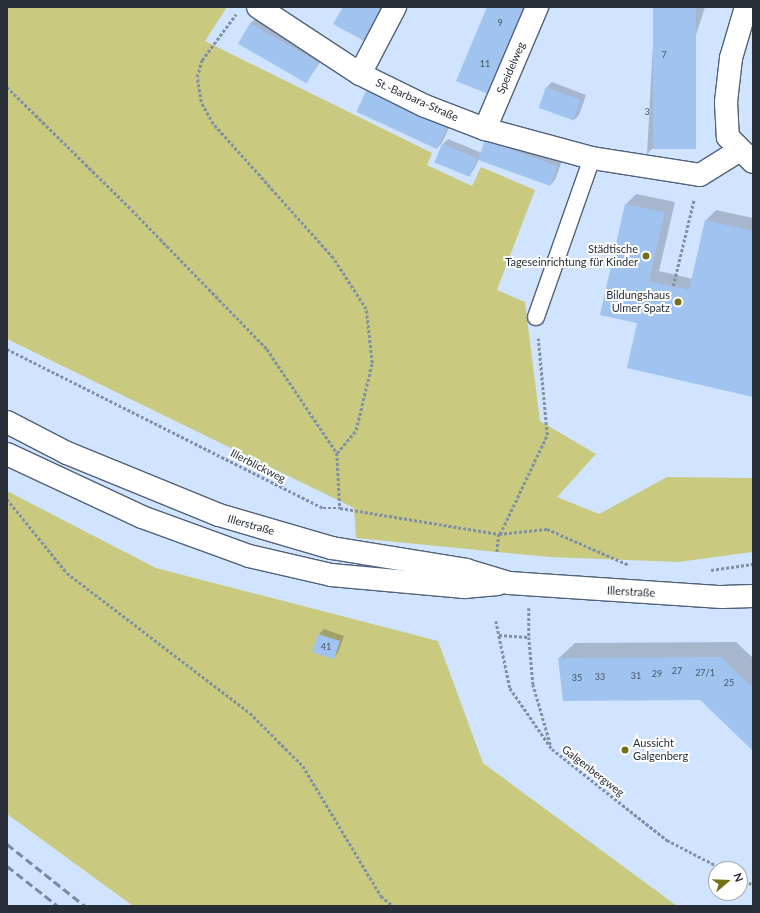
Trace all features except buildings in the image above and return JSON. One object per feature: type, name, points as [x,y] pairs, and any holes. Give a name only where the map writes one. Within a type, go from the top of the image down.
[{"type":"main road","name":"St.-Barbara-Straße","points":[[258,7],[360,74],[425,106],[485,130],[592,158],[700,175]]},
{"type":"main road","points":[[360,74],[396,7]]},
{"type":"main road","name":"Speidelweg","points":[[485,130],[537,7]]},
{"type":"main road","points":[[700,175],[746,156],[728,136],[726,102],[731,58],[746,7]]},
{"type":"main road","name":"Illerstraße","points":[[7,422],[68,453],[219,515],[332,548],[466,570],[520,584]]},
{"type":"main road","name":"Illerstraße","points":[[7,454],[142,517],[249,556],[331,575],[464,587],[520,584],[722,597],[753,596]]},
{"type":"lane","points":[[536,317],[592,158]]},
{"type":"path","points":[[237,13],[202,60],[197,77],[201,102],[213,124],[333,258],[366,309],[372,363],[356,430],[337,453]]},
{"type":"path","points":[[7,87],[132,210],[267,349],[337,453],[340,508]]},
{"type":"path","points":[[673,286],[700,175]]},
{"type":"path","points":[[497,554],[500,534],[548,435],[536,317]]},
{"type":"path","name":"Illerblickweg","points":[[7,349],[323,508],[340,508],[500,534],[547,529],[636,568]]},
{"type":"path","points":[[7,499],[67,574],[250,713],[303,766],[381,896],[393,906]]},
{"type":"path","points":[[704,570],[720,570],[753,564]]},
{"type":"path","points":[[520,584],[529,636],[533,684],[552,749]]},
{"type":"path","name":"Galgenbergweg","points":[[496,621],[510,688],[552,749],[667,840],[708,861]]},
{"type":"path","points":[[499,635],[529,636]]},
{"type":"green space","points":[[7,7],[227,7],[205,41],[432,153],[427,165],[472,186],[481,167],[535,190],[497,290],[525,302],[540,421],[596,454],[557,497],[599,514],[667,477],[753,478],[753,552],[678,562],[549,557],[356,538],[354,508],[7,339]]},
{"type":"green space","points":[[7,491],[156,568],[438,641],[483,763],[677,906],[133,906],[7,814]]},
{"type":"railway","points":[[7,844],[85,906]]},
{"type":"railway","points":[[7,866],[58,906]]},
{"type":"place","name":"Städtische Tageseinrichtung für Kinder","points":[[646,256]]},
{"type":"place","name":"Bildungshaus Ulmer Spatz","points":[[678,302]]},
{"type":"place","name":"Aussicht Galgenberg","points":[[625,750]]}]
